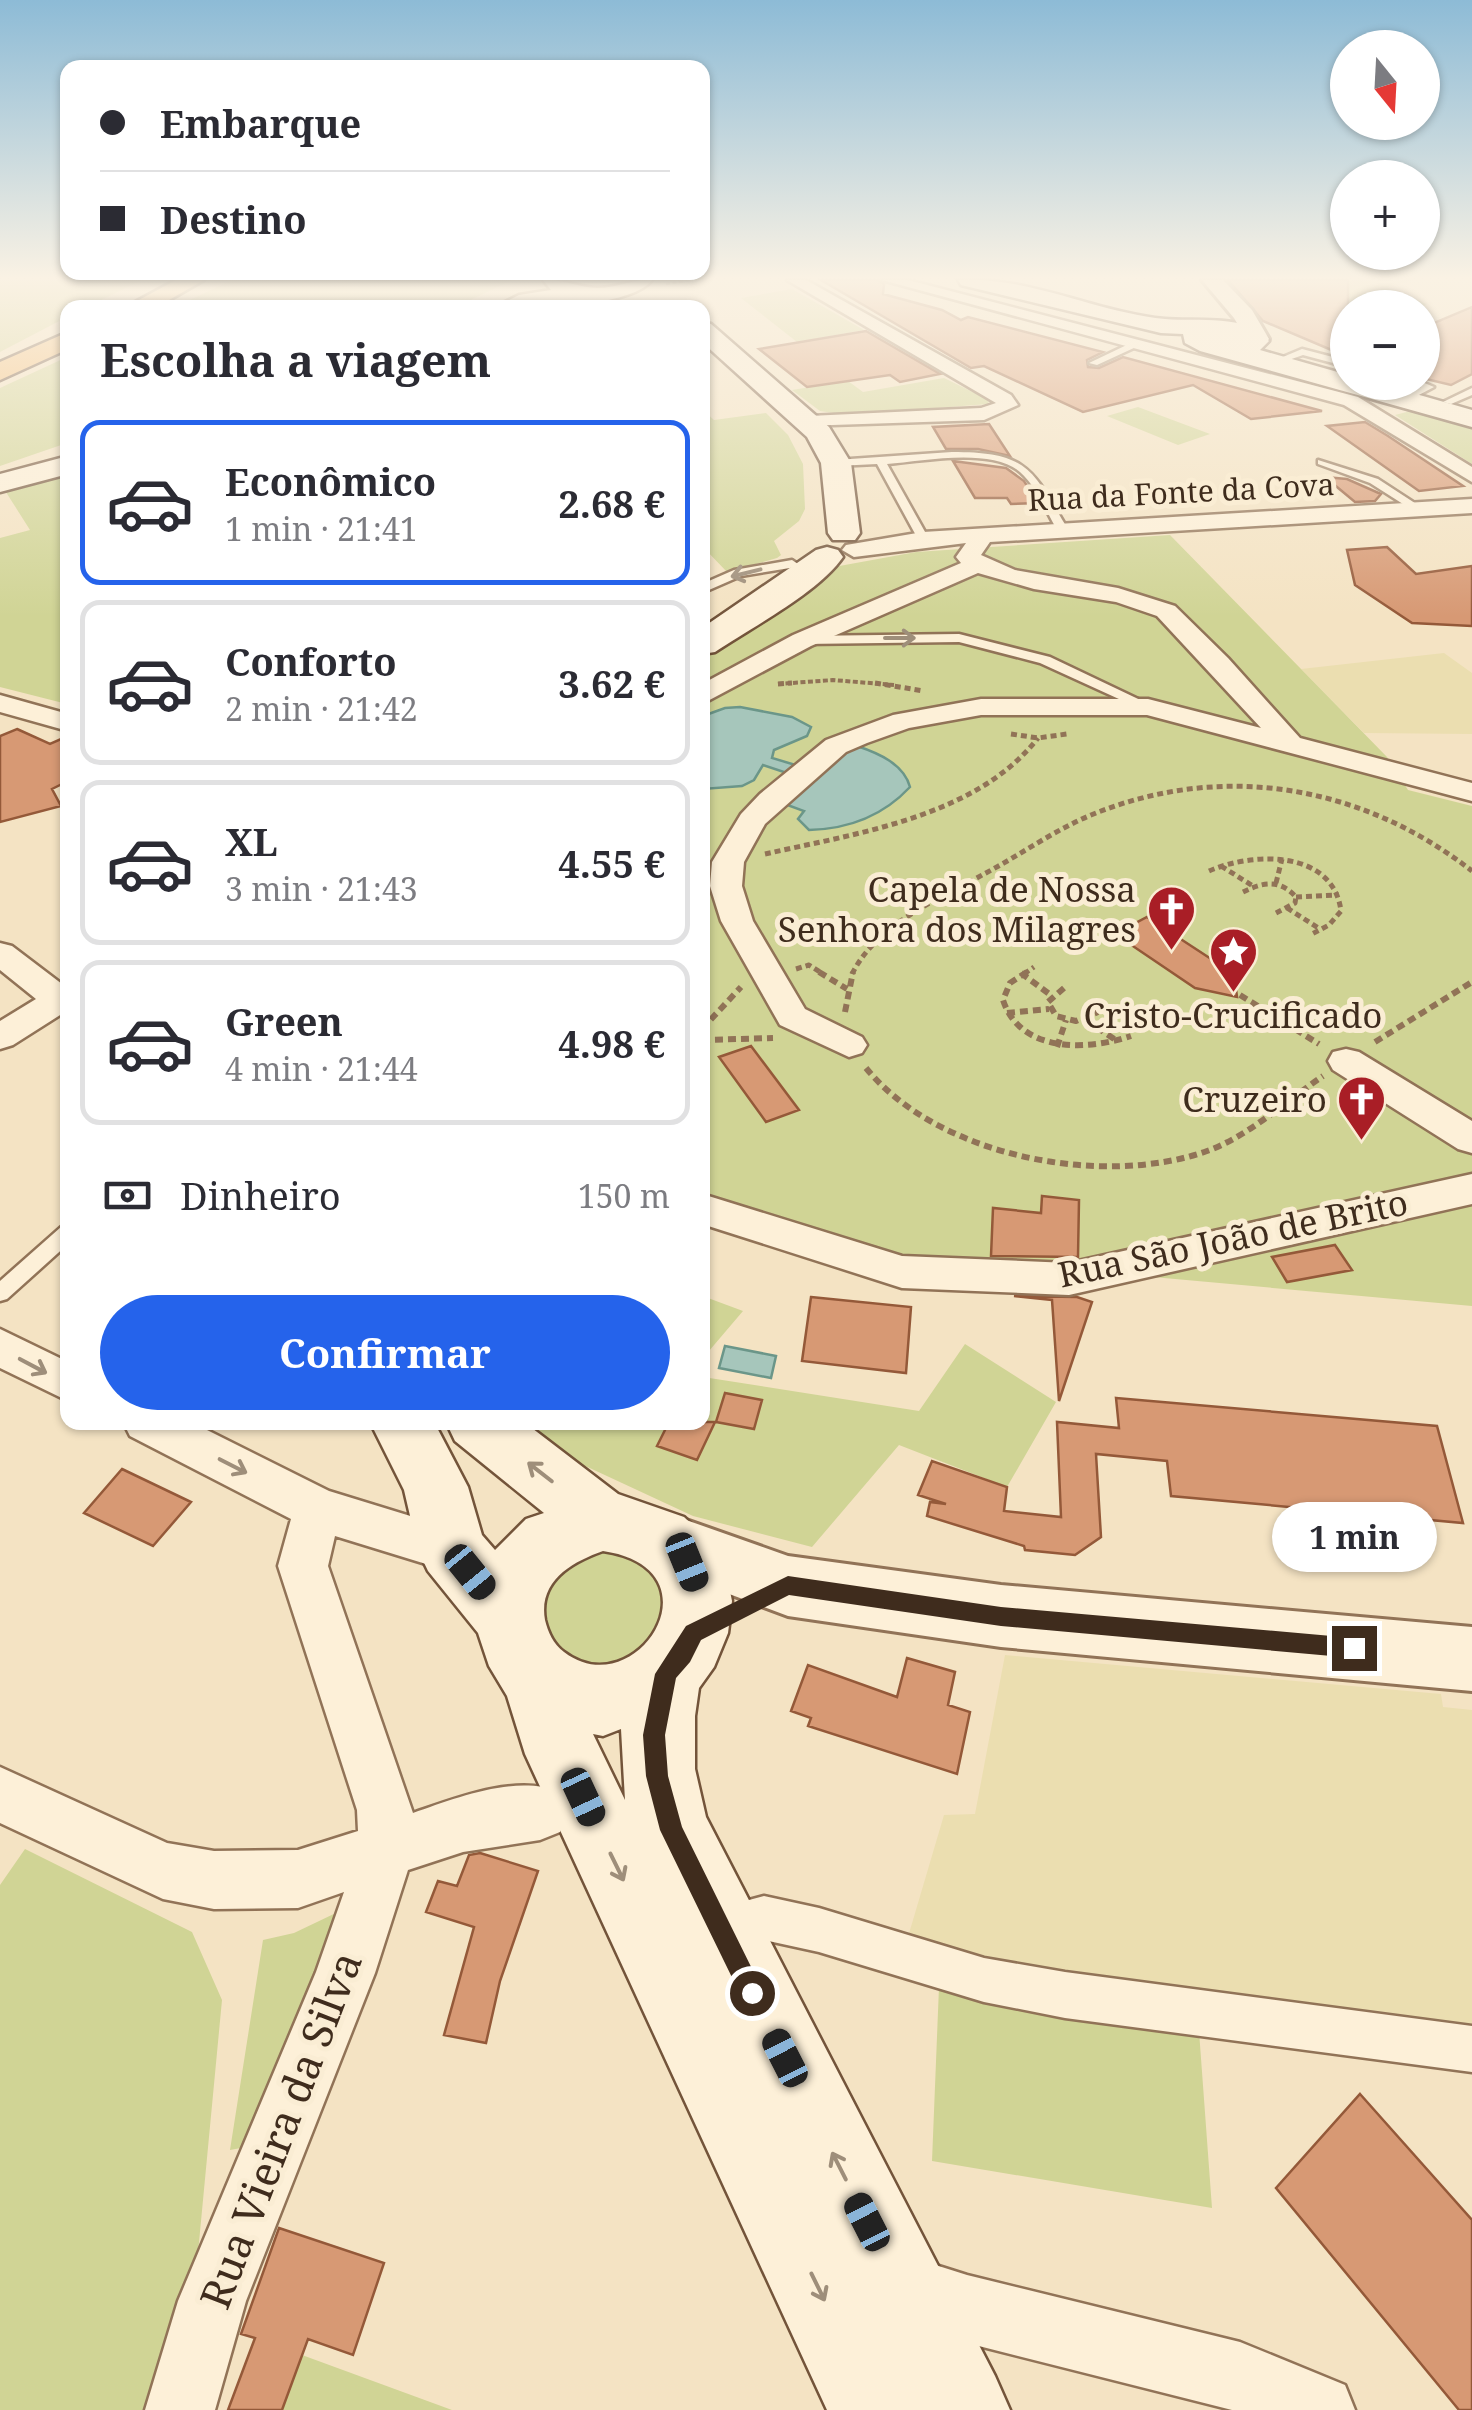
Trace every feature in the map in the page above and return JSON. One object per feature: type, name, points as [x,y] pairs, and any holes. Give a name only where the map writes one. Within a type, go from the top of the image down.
[{"type":"main road","points":[[756,392],[802,434],[820,463],[822,541]]},
{"type":"main road","points":[[710,639],[789,587],[822,541],[836,462],[809,422],[775,392]]},
{"type":"main road","points":[[1391,392],[1472,419]]},
{"type":"main road","points":[[0,471],[60,458]]},
{"type":"main road","points":[[0,483],[60,459]]},
{"type":"main road","points":[[710,620],[822,541]]},
{"type":"main road","points":[[405,1430],[436,1488],[452,1550],[524,1649],[570,1696],[603,1699],[637,1691],[680,1653]]},
{"type":"main road","points":[[487,1430],[604,1521]]},
{"type":"main road","points":[[877,2410],[551,1728],[524,1649],[512,1588],[526,1562],[561,1534],[604,1521],[628,1523],[652,1531],[672,1544],[687,1562],[696,1584],[698,1609],[654,1735],[657,1776],[671,1830],[961,2410]]},
{"type":"street","points":[[809,422],[984,414],[1008,405],[991,392]]},
{"type":"street","points":[[1315,392],[1351,402],[1472,476]]},
{"type":"street","name":"Rua da Fonte da Cova","points":[[822,541],[893,541],[1472,506]]},
{"type":"street","points":[[983,535],[968,557],[977,564],[1022,577],[1102,589],[1168,612],[1218,660],[1291,746]]},
{"type":"street","points":[[710,691],[751,665],[803,640],[977,564]]},
{"type":"street","points":[[0,702],[60,721]]},
{"type":"street","points":[[849,1044],[792,1017],[766,977],[738,921],[726,886],[728,862],[752,820],[770,800],[836,746],[857,737],[903,720],[962,710],[1061,704],[1148,706],[1472,792]]},
{"type":"street","points":[[0,953],[60,994]]},
{"type":"street","points":[[0,1037],[60,998]]},
{"type":"street","points":[[1346,1061],[1472,1139]]},
{"type":"street","name":"Rua São João de Brito","points":[[710,1211],[902,1272],[1070,1279],[1472,1189]]},
{"type":"street","points":[[0,1347],[60,1379]]},
{"type":"street","points":[[162,1430],[318,1509],[452,1550]]},
{"type":"street","name":"Rua Vieira da Silva","points":[[180,2410],[212,2301],[345,1973],[386,1852],[384,1810],[303,1566],[318,1509]]},
{"type":"street","points":[[672,1544],[788,1586],[1001,1616],[1472,1659]]},
{"type":"street","points":[[680,1653],[788,1586]]},
{"type":"street","points":[[0,1794],[162,1871],[214,1880],[298,1879],[464,1824],[540,1812]]},
{"type":"street","points":[[720,1927],[764,1918],[819,1930],[984,1980],[1065,1995],[1472,2049]]},
{"type":"street","points":[[900,2288],[967,2309],[1240,2377],[1320,2410]]},
{"type":"lane","points":[[836,462],[1003,459],[1022,467],[1063,531]]},
{"type":"lane","points":[[880,461],[922,539]]},
{"type":"lane","points":[[1322,462],[1374,480],[1418,509]]},
{"type":"lane","points":[[710,586],[822,541]]},
{"type":"lane","points":[[803,640],[959,638],[1044,660],[1148,706]]},
{"type":"lane","points":[[0,1293],[60,1239]]},
{"type":"path","points":[[764,688],[838,679],[892,683],[936,694],[962,710]]},
{"type":"path","points":[[728,862],[866,830],[936,807],[1008,772],[1029,754],[1038,738]]},
{"type":"path","points":[[1472,871],[1428,840],[1376,813],[1331,798],[1257,785],[1164,794],[1101,812],[950,892],[869,948],[853,972],[843,1000],[849,1044],[870,1074],[950,1132],[1025,1157],[1098,1168],[1149,1166],[1210,1150],[1472,982]]},
{"type":"path","points":[[1209,871],[1242,858],[1282,859],[1318,873],[1339,894],[1340,911],[1310,935]]},
{"type":"path","points":[[1276,883],[1282,859]]},
{"type":"path","points":[[1220,866],[1254,886]]},
{"type":"path","points":[[1243,892],[1276,883],[1296,897],[1339,894]]},
{"type":"path","points":[[1276,913],[1295,904],[1296,897]]},
{"type":"path","points":[[1288,908],[1321,929]]},
{"type":"path","points":[[1034,967],[1012,979],[1004,996],[1007,1013],[1026,1034],[1058,1046],[1089,1048],[1131,1036]]},
{"type":"path","points":[[1021,973],[1052,996]]},
{"type":"path","points":[[710,1019],[735,989],[766,977]]},
{"type":"path","points":[[1049,1010],[1052,996],[1064,988]]},
{"type":"path","points":[[1240,994],[1305,1036]]},
{"type":"path","points":[[1007,1013],[1049,1010],[1066,1020],[1086,1019],[1098,1012]]},
{"type":"path","points":[[1086,1019],[1118,1042]]},
{"type":"path","points":[[1058,1046],[1066,1020]]},
{"type":"shaded area","points":[[1444,653],[1472,673],[1472,734],[1364,733],[1301,669]]},
{"type":"shaded area","points":[[1005,1655],[1441,1694],[1443,1707],[1472,1710],[1472,2036],[905,1947],[944,1815],[975,1814]]},
{"type":"green space","points":[[0,392],[60,392],[60,445],[0,466]]},
{"type":"green space","points":[[795,392],[974,392],[989,400],[988,404],[847,415],[820,411]]},
{"type":"green space","points":[[1138,407],[1210,434],[1178,445],[1107,416]]},
{"type":"green space","points":[[1418,409],[1472,425],[1472,464],[1395,415]]},
{"type":"green space","points":[[766,413],[788,435],[803,464],[805,509],[799,521],[774,541],[781,555],[727,572],[710,554],[710,416],[714,420]]},
{"type":"green space","points":[[60,475],[60,702],[0,687],[0,538],[30,530],[4,489]]},
{"type":"green space","points":[[1170,535],[1387,757],[1408,790],[1472,806],[1472,1306],[877,1252],[710,1199],[710,651],[773,613],[823,569],[916,552]]},
{"type":"green space","points":[[710,1299],[743,1311],[710,1350]]},
{"type":"green space","points":[[965,1344],[1056,1402],[1007,1487],[899,1445],[812,1547],[693,1516],[566,1457],[530,1430],[710,1430],[710,1378],[919,1411]]},
{"type":"green space","points":[[600,1551],[634,1560],[648,1569],[663,1592],[665,1607],[661,1623],[641,1654],[600,1671],[547,1648],[539,1595],[563,1564]]},
{"type":"green space","points":[[25,1849],[192,1932],[222,2000],[192,2316],[149,2410],[0,2410],[0,1885]]},
{"type":"green space","points":[[361,1901],[257,2145],[230,2150],[263,1940],[294,1933]]},
{"type":"green space","points":[[939,1987],[1199,2031],[1212,2208],[932,2161]]},
{"type":"green space","points":[[302,2355],[452,2410],[282,2410]]},
{"type":"water","points":[[725,708],[792,717],[811,727],[807,736],[774,750],[772,758],[819,772],[857,746],[896,766],[910,787],[888,806],[864,819],[809,830],[798,819],[804,811],[782,803],[808,780],[763,765],[754,780],[742,786],[710,788],[710,713]]},
{"type":"water","points":[[725,1346],[776,1356],[771,1378],[719,1368]]},
{"type":"building","points":[[1041,392],[1163,392],[1083,412]]},
{"type":"building","points":[[1206,392],[1254,392],[1322,411],[1251,419]]},
{"type":"building","points":[[1365,422],[1463,486],[1419,491],[1327,426]]},
{"type":"building","points":[[989,424],[1010,456],[978,449],[946,449],[933,427]]},
{"type":"building","points":[[953,461],[1006,468],[1024,481],[1038,503],[1011,504],[1007,498],[975,498]]},
{"type":"building","points":[[1325,477],[1347,479],[1381,494],[1375,501],[1355,502]]},
{"type":"building","points":[[1387,547],[1416,574],[1472,566],[1472,626],[1412,623],[1355,585],[1347,550]]},
{"type":"building","points":[[17,729],[50,744],[60,740],[60,785],[52,789],[60,806],[0,822],[0,736]]},
{"type":"building","name":"Capela de Nossa Senhora dos Milagres","points":[[1147,917],[1234,974],[1237,997],[1195,988],[1115,934]]},
{"type":"building","points":[[751,1046],[799,1110],[766,1122],[719,1057]]},
{"type":"building","points":[[1042,1196],[1079,1200],[1078,1257],[991,1256],[993,1208],[1041,1213]]},
{"type":"building","points":[[1335,1245],[1352,1270],[1287,1282],[1272,1257]]},
{"type":"building","points":[[1014,1296],[1077,1297],[1092,1302],[1059,1401],[1052,1300]]},
{"type":"building","points":[[811,1297],[911,1307],[906,1373],[802,1361]]},
{"type":"building","points":[[725,1393],[762,1400],[754,1429],[716,1422]]},
{"type":"building","points":[[1116,1398],[1437,1426],[1463,1523],[1171,1496],[1167,1461],[1096,1454],[1101,1537],[1075,1555],[1025,1550],[1024,1546],[927,1516],[930,1502],[946,1504],[918,1495],[932,1461],[1007,1487],[1004,1511],[1061,1517],[1057,1422],[1119,1428]]},
{"type":"building","points":[[710,1422],[715,1422],[697,1460],[657,1446],[665,1430],[710,1430]]},
{"type":"building","points":[[122,1469],[191,1502],[153,1546],[84,1513]]},
{"type":"building","points":[[907,1658],[955,1672],[948,1705],[970,1712],[957,1774],[808,1726],[811,1718],[791,1711],[808,1665],[897,1697]]},
{"type":"building","points":[[480,1853],[538,1871],[500,1981],[486,2043],[444,2035],[474,1927],[426,1912],[438,1881],[457,1886],[469,1855]]},
{"type":"building","points":[[1360,2094],[1472,2220],[1472,2410],[1459,2410],[1276,2188]]},
{"type":"building","points":[[279,2228],[384,2263],[353,2355],[308,2339],[282,2410],[228,2410],[255,2338],[241,2334]]},
{"type":"place","name":"Capela de Nossa Senhora dos Milagres","points":[[1171,952]]},
{"type":"place","name":"Cristo-Crucificado","points":[[1233,994]]},
{"type":"place","name":"Cruzeiro","points":[[1362,1142]]},
{"type":"route","points":[[752,1993],[671,1830],[657,1776],[654,1735],[666,1674],[683,1655],[694,1633],[788,1586],[1001,1616],[1354,1648]]}]
